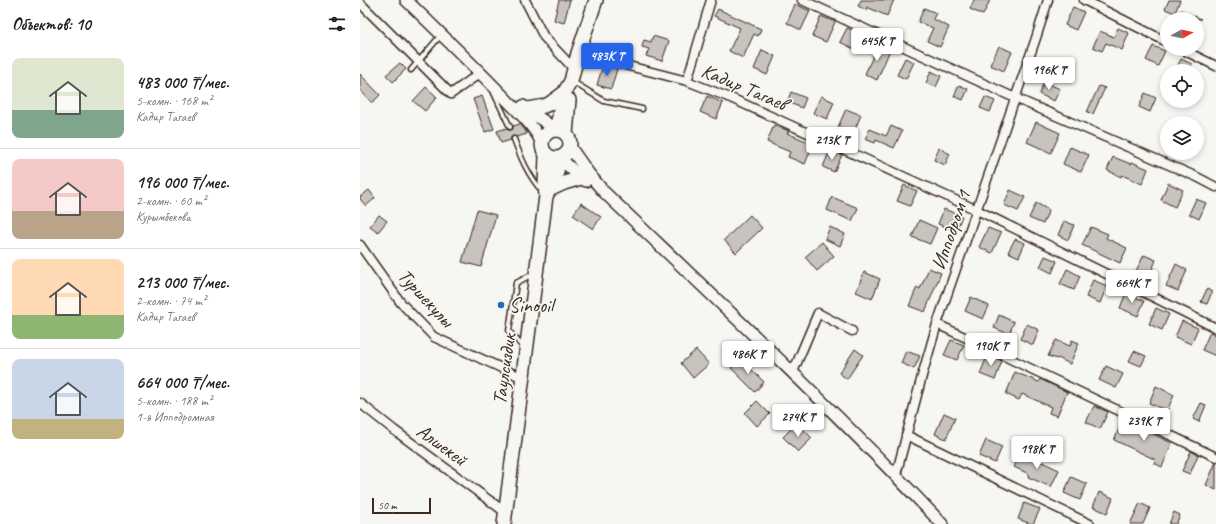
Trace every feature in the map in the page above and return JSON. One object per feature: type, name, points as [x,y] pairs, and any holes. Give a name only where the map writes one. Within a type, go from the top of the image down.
[{"type":"main road","points":[[406,0],[530,124],[539,137],[544,149],[553,158],[560,158],[566,154],[570,147],[570,140],[561,132],[489,82]]},
{"type":"main road","points":[[561,132],[572,75],[596,0]]},
{"type":"main road","points":[[561,132],[564,93],[572,75]]},
{"type":"main road","points":[[528,109],[550,104],[564,93]]},
{"type":"main road","points":[[544,149],[543,141],[546,134],[561,132]]},
{"type":"main road","points":[[570,147],[604,192],[793,372],[896,475],[942,524]]},
{"type":"main road","name":"Таулсиздик","points":[[544,149],[545,185],[548,192]]},
{"type":"main road","points":[[560,158],[581,178],[604,192]]},
{"type":"main road","name":"Таулсиздик","points":[[504,518],[548,192],[554,180],[560,158]]},
{"type":"main road","points":[[548,192],[564,183],[581,178]]},
{"type":"street","points":[[525,0],[544,37],[572,75]]},
{"type":"street","points":[[687,81],[711,0]]},
{"type":"street","points":[[802,0],[1015,98],[1197,176],[1216,187]]},
{"type":"street","name":"Ипподром 1","points":[[896,475],[937,324],[1048,0]]},
{"type":"street","points":[[1084,0],[1160,38]]},
{"type":"street","points":[[360,3],[451,94],[480,73]]},
{"type":"street","name":"Кадир Тагаев","points":[[578,53],[687,81],[733,99],[977,210],[1216,328]]},
{"type":"street","points":[[1195,56],[1216,66]]},
{"type":"street","name":"Туршекулы","points":[[360,245],[401,302],[434,337],[523,378]]},
{"type":"street","points":[[793,372],[818,313],[852,331]]},
{"type":"street","points":[[937,324],[1216,457]]},
{"type":"street","name":"Алшекей","points":[[360,403],[504,518]]},
{"type":"street","points":[[906,436],[1090,524]]},
{"type":"lane","points":[[410,70],[442,35]]},
{"type":"lane","points":[[572,75],[604,101],[642,109]]},
{"type":"lane","points":[[489,82],[510,127]]},
{"type":"lane","points":[[514,139],[525,167],[534,182],[548,192]]},
{"type":"lane","points":[[527,351],[509,331],[516,283],[537,272]]},
{"type":"building","points":[[559,0],[570,0],[564,23],[554,20]]},
{"type":"building","points":[[861,0],[894,0],[887,16],[867,7],[866,10],[858,6]]},
{"type":"building","points":[[974,0],[990,0],[983,15],[970,9]]},
{"type":"building","points":[[1169,0],[1180,0],[1175,12],[1165,9]]},
{"type":"building","points":[[795,4],[810,11],[801,30],[787,23]]},
{"type":"building","points":[[1073,7],[1084,12],[1076,30],[1065,25]]},
{"type":"building","points":[[924,8],[936,13],[933,19],[949,27],[940,47],[927,41],[933,28],[918,22]]},
{"type":"building","points":[[718,9],[761,29],[758,36],[754,34],[743,58],[729,51],[740,28],[714,16]]},
{"type":"building","points":[[821,16],[835,22],[826,42],[812,36]]},
{"type":"building","points":[[847,28],[863,35],[856,50],[840,42]]},
{"type":"building","points":[[1118,28],[1129,33],[1122,50],[1106,43],[1102,51],[1093,47],[1100,31],[1114,37]]},
{"type":"building","points":[[653,36],[669,41],[662,61],[646,56],[649,49],[642,47],[644,40],[651,42]]},
{"type":"building","points":[[878,45],[890,50],[877,80],[865,74]]},
{"type":"building","points":[[999,46],[1012,52],[1004,71],[990,65]]},
{"type":"building","points":[[1153,46],[1160,49],[1160,56],[1163,56],[1158,66],[1146,60]]},
{"type":"building","points":[[762,50],[775,56],[767,75],[754,69]]},
{"type":"building","points":[[905,58],[914,62],[906,79],[897,75]]},
{"type":"building","points":[[1181,59],[1192,64],[1178,64]]},
{"type":"building","points":[[400,63],[406,69],[393,82],[386,75]]},
{"type":"building","points":[[603,65],[617,69],[611,89],[597,85]]},
{"type":"building","points":[[931,71],[941,76],[936,87],[926,83]]},
{"type":"building","points":[[360,74],[380,95],[372,103],[360,90]]},
{"type":"building","points":[[1044,82],[1060,89],[1054,101],[1039,94]]},
{"type":"building","points":[[959,85],[968,89],[963,100],[954,96]]},
{"type":"building","points":[[1099,86],[1105,88],[1093,114],[1087,112]]},
{"type":"building","points":[[426,87],[437,97],[425,111],[413,101]]},
{"type":"building","points":[[791,92],[806,98],[802,108],[787,102]]},
{"type":"building","points":[[1145,93],[1156,98],[1150,112],[1139,107]]},
{"type":"building","points":[[482,96],[494,129],[485,132],[473,99]]},
{"type":"building","points":[[707,96],[723,103],[716,119],[700,112]]},
{"type":"building","points":[[821,96],[834,102],[827,119],[813,113]]},
{"type":"building","points":[[985,97],[995,101],[990,112],[980,108]]},
{"type":"building","points":[[846,109],[861,115],[853,134],[838,127]]},
{"type":"building","points":[[1036,122],[1060,133],[1051,153],[1027,142]]},
{"type":"building","points":[[520,124],[527,134],[517,137],[513,136],[511,137],[511,140],[501,143],[497,131],[507,128],[508,130],[511,130],[513,129],[513,126]]},
{"type":"building","points":[[774,125],[789,131],[787,133],[813,144],[805,164],[788,157],[790,152],[767,142]]},
{"type":"building","points":[[891,126],[902,131],[894,148],[876,140],[875,143],[865,139],[870,129],[886,136]]},
{"type":"building","points":[[1070,147],[1089,155],[1081,172],[1063,164]]},
{"type":"building","points":[[939,148],[950,154],[945,165],[934,160]]},
{"type":"building","points":[[830,150],[842,155],[834,172],[823,167]]},
{"type":"building","points":[[1113,157],[1131,164],[1132,162],[1148,169],[1142,184],[1122,175],[1121,177],[1107,170]]},
{"type":"building","points":[[1168,183],[1183,190],[1175,207],[1161,200]]},
{"type":"building","points":[[904,185],[917,191],[910,206],[897,201]]},
{"type":"building","points":[[369,190],[375,198],[366,206],[360,197]]},
{"type":"building","points":[[1010,190],[1025,197],[1018,211],[1004,205]]},
{"type":"building","points":[[832,197],[858,208],[852,221],[827,210]]},
{"type":"building","points":[[1196,199],[1206,203],[1199,219],[1189,214]]},
{"type":"building","points":[[581,203],[601,217],[593,229],[573,215]]},
{"type":"building","points":[[1036,203],[1049,210],[1043,224],[1029,218]]},
{"type":"building","points":[[944,209],[962,216],[956,231],[938,224]]},
{"type":"building","points":[[477,210],[496,215],[481,267],[462,262]]},
{"type":"building","points":[[379,215],[387,221],[378,232],[370,226]]},
{"type":"building","points":[[750,215],[762,228],[736,253],[724,240]]},
{"type":"building","points":[[919,220],[937,228],[930,244],[912,237]]},
{"type":"building","points":[[1064,221],[1074,225],[1068,240],[1058,235]]},
{"type":"building","points":[[830,227],[845,234],[840,246],[825,239]]},
{"type":"building","points":[[1091,227],[1108,234],[1106,238],[1127,248],[1120,263],[1082,245]]},
{"type":"building","points":[[988,228],[1001,233],[992,253],[979,247]]},
{"type":"building","points":[[1015,239],[1025,243],[1019,257],[1008,252]]},
{"type":"building","points":[[822,242],[834,256],[817,271],[805,257]]},
{"type":"building","points":[[1144,255],[1156,260],[1149,277],[1136,271]]},
{"type":"building","points":[[1045,256],[1057,261],[1052,273],[1040,267]]},
{"type":"building","points":[[1176,264],[1187,270],[1178,291],[1166,286]]},
{"type":"building","points":[[929,268],[941,273],[925,312],[909,306],[917,287],[920,289]]},
{"type":"building","points":[[1067,269],[1080,276],[1074,290],[1060,284]]},
{"type":"building","points":[[864,272],[880,279],[872,299],[856,292]]},
{"type":"building","points":[[1093,280],[1107,286],[1100,303],[1086,297]]},
{"type":"building","points":[[1207,289],[1212,292],[1207,304],[1201,302]]},
{"type":"building","points":[[1126,293],[1144,301],[1138,316],[1120,308]]},
{"type":"building","points":[[971,297],[989,306],[983,319],[965,311]]},
{"type":"building","points":[[1156,308],[1169,314],[1162,330],[1149,324]]},
{"type":"building","points":[[999,315],[1014,322],[1009,334],[994,328]]},
{"type":"building","points":[[1182,321],[1198,328],[1191,344],[1175,337]]},
{"type":"building","points":[[1027,324],[1039,330],[1033,345],[1020,339]]},
{"type":"building","points":[[1210,332],[1216,335],[1216,356],[1202,350]]},
{"type":"building","points":[[951,340],[964,345],[957,360],[944,355]]},
{"type":"building","points":[[1056,340],[1070,346],[1072,340],[1079,343],[1070,364],[1058,358],[1048,356]]},
{"type":"building","points":[[855,349],[863,355],[847,379],[839,373]]},
{"type":"building","points":[[696,350],[709,364],[693,378],[681,363]]},
{"type":"building","points":[[906,351],[920,356],[914,369],[901,363]]},
{"type":"building","points":[[1134,351],[1146,356],[1141,366],[1129,361]]},
{"type":"building","points":[[988,354],[1002,361],[995,380],[980,374]]},
{"type":"building","points":[[741,359],[764,382],[755,392],[731,368]]},
{"type":"building","points":[[1106,366],[1123,374],[1116,388],[1099,380]]},
{"type":"building","points":[[1015,372],[1039,382],[1040,379],[1067,392],[1057,416],[1049,413],[1051,407],[1022,394],[1019,400],[1006,394]]},
{"type":"building","points":[[1156,386],[1174,395],[1167,411],[1149,403]]},
{"type":"building","points":[[757,401],[770,414],[757,426],[745,413]]},
{"type":"building","points":[[1201,403],[1206,405],[1199,422],[1193,419]]},
{"type":"building","points":[[1094,406],[1108,412],[1100,429],[1086,422]]},
{"type":"building","points":[[944,413],[955,418],[946,439],[935,434]]},
{"type":"building","points":[[1123,420],[1172,443],[1162,467],[1154,463],[1156,460],[1114,440]]},
{"type":"building","points":[[797,423],[812,438],[798,452],[783,437]]},
{"type":"building","points":[[986,440],[1002,447],[995,463],[979,456]]},
{"type":"building","points":[[1191,451],[1198,455],[1190,474],[1182,471]]},
{"type":"building","points":[[1021,452],[1059,470],[1051,487],[1028,477],[1029,474],[1014,467]]},
{"type":"building","points":[[1216,462],[1216,490],[1206,485]]},
{"type":"building","points":[[1071,477],[1087,484],[1080,500],[1064,493]]},
{"type":"building","points":[[1099,492],[1113,498],[1107,513],[1093,507]]},
{"type":"building","points":[[1024,503],[1040,509],[1033,524],[1018,519]]},
{"type":"building","points":[[1140,503],[1150,508],[1143,524],[1130,524]]},
{"type":"building","points":[[1174,512],[1180,515],[1176,524],[1169,524]]},
{"type":"place","name":"Sinooil","points":[[501,305]]}]
